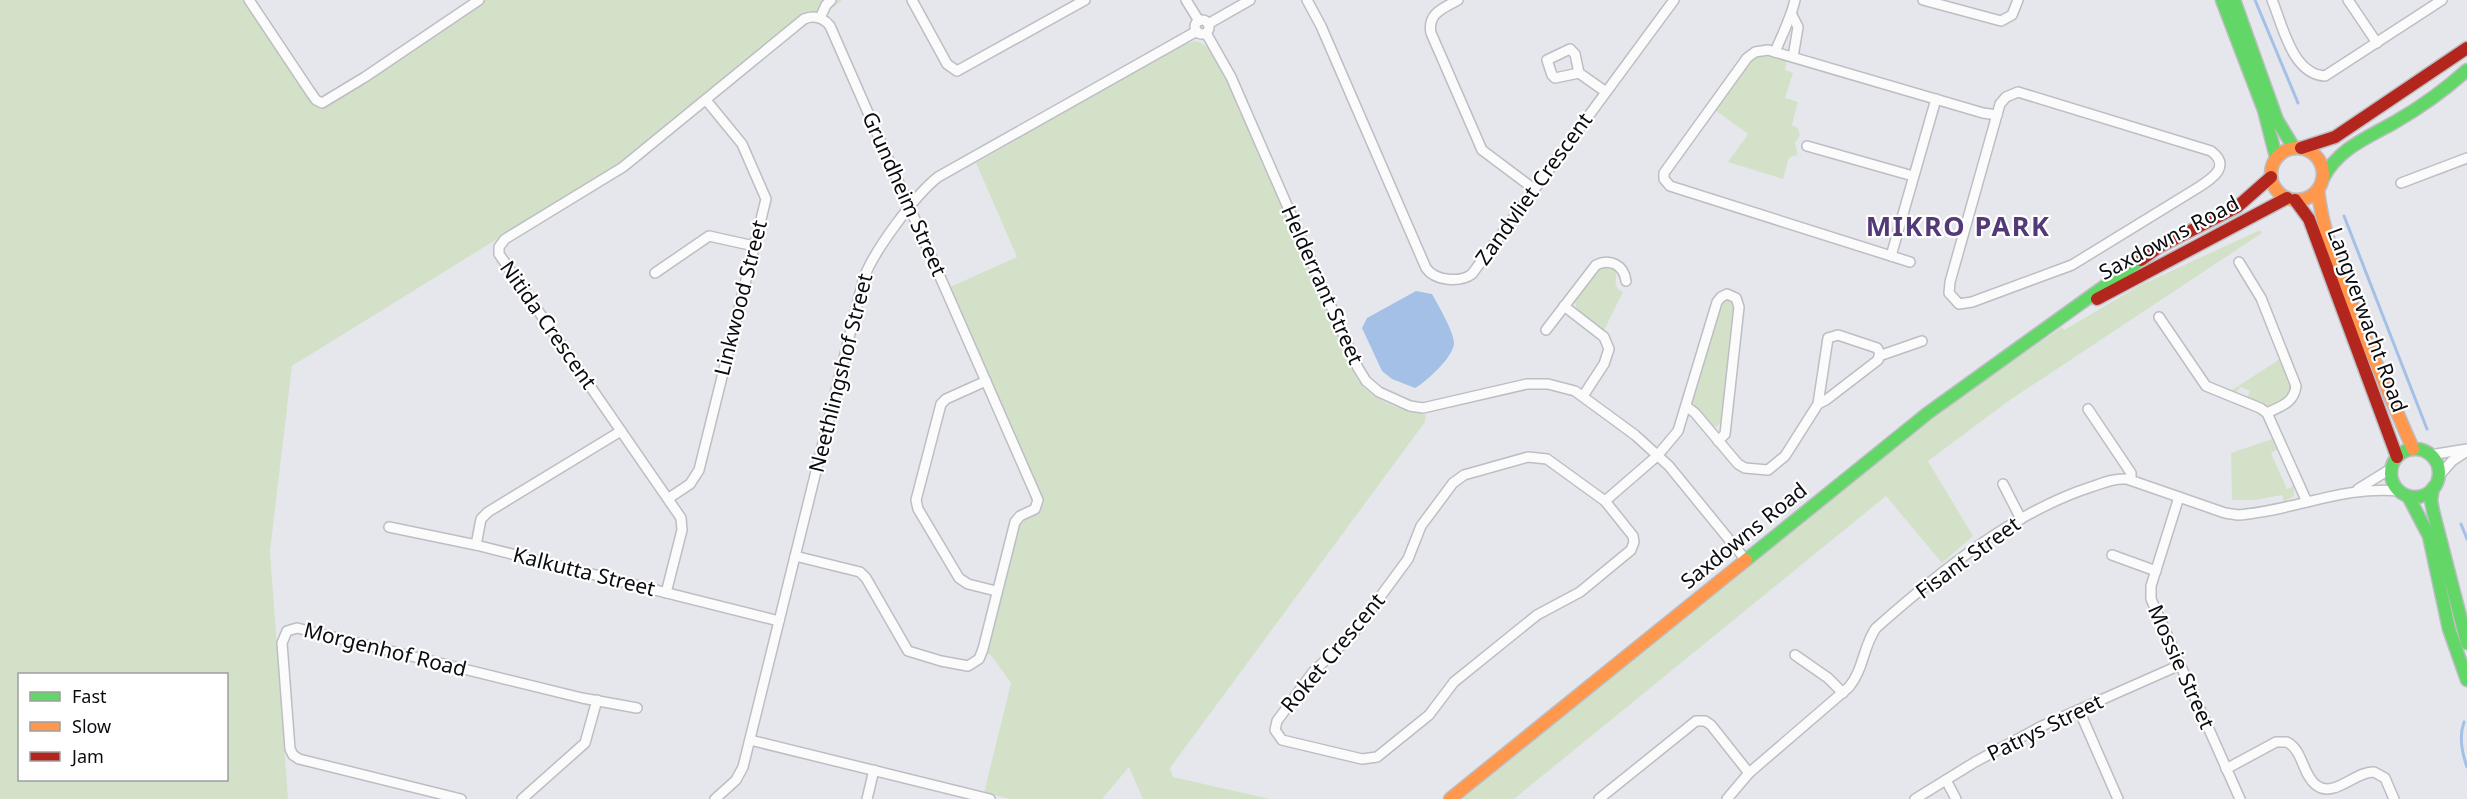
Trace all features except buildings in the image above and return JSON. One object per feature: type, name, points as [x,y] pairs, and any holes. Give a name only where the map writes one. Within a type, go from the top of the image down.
[{"type":"street","points":[[249,0],[316,100],[322,103],[365,77],[479,0]]},
{"type":"street","points":[[706,100],[804,19],[812,16],[820,18],[831,0]]},
{"type":"street","points":[[925,0],[913,3],[947,64],[957,71],[1085,0]]},
{"type":"street","name":"Neethlingshof Street","points":[[715,799],[738,777],[750,740],[865,274],[873,258],[929,184],[938,177],[1250,0]]},
{"type":"street","name":"Zandvliet Crescent","points":[[1307,0],[1321,26],[1426,268],[1431,274],[1458,279],[1469,276],[1674,0]]},
{"type":"street","points":[[1458,0],[1432,17],[1431,33],[1482,150],[1534,189]]},
{"type":"street","points":[[1776,52],[1787,20],[1792,15],[1795,0]]},
{"type":"street","points":[[1923,0],[2001,21],[2012,15],[2018,0]]},
{"type":"street","points":[[2222,0],[2264,110],[2276,157]]},
{"type":"street","points":[[2234,0],[2277,120],[2297,148],[2314,153],[2318,158],[2322,164],[2323,178]]},
{"type":"street","points":[[2272,0],[2296,57],[2311,74],[2325,76],[2442,0]]},
{"type":"street","points":[[2348,0],[2377,43]]},
{"type":"street","name":"Helderrant Street","points":[[1190,2],[1231,77],[1358,368],[1372,387],[1388,397],[1423,408],[1537,383],[1558,385],[1583,396],[1675,473],[1745,559]]},
{"type":"street","points":[[1792,15],[1798,27],[1793,57]]},
{"type":"street","name":"Grundheim Street","points":[[820,18],[830,26],[1038,497],[1037,506],[1015,522],[996,591]]},
{"type":"street","points":[[2467,48],[2335,137],[2312,146],[2281,153],[2276,157],[2271,170],[2276,190],[2291,199],[2307,199],[2318,190],[2334,160],[2351,145],[2395,122],[2467,70]]},
{"type":"street","points":[[1910,262],[1670,186],[1665,182],[1663,176],[1665,170],[1751,54],[1763,50],[1997,115]]},
{"type":"street","points":[[1579,73],[1606,92]]},
{"type":"street","points":[[2018,92],[2211,151],[2218,156],[2220,164],[2213,178],[2072,265],[1972,302],[1959,304],[1948,293],[1950,282],[1997,115],[2002,100],[2009,94],[2018,92]]},
{"type":"street","points":[[1891,256],[1936,99]]},
{"type":"street","name":"Linkwood Street","points":[[669,498],[690,483],[699,470],[765,194],[742,144],[706,100]]},
{"type":"street","name":"Nitida Crescent","points":[[666,593],[682,526],[681,518],[499,254],[499,247],[505,239],[622,168],[706,100]]},
{"type":"street","points":[[1807,146],[1913,176]]},
{"type":"street","points":[[2401,183],[2467,158]]},
{"type":"street","name":"Saxdowns Road","points":[[1450,799],[1928,413],[2159,247],[2236,207],[2271,177]]},
{"type":"street","name":"Langverwacht Road","points":[[2318,190],[2321,218],[2338,269],[2372,356],[2413,449]]},
{"type":"street","name":"Saxdowns Road","points":[[2069,313],[2291,199]]},
{"type":"street","name":"Langverwacht Road","points":[[2291,199],[2309,219],[2394,463]]},
{"type":"street","points":[[655,273],[710,236],[754,246]]},
{"type":"street","points":[[1546,330],[1592,268],[1600,263],[1609,262],[1618,265],[1624,272],[1626,281]]},
{"type":"street","points":[[2239,262],[2261,298],[2296,386],[2295,396],[2289,402],[2267,413]]},
{"type":"street","points":[[1605,501],[1657,456],[1678,431],[1717,302],[1721,297],[1730,294],[1739,304],[1725,434],[1718,441]]},
{"type":"street","points":[[1564,306],[1604,337],[1609,349],[1604,364],[1583,396]]},
{"type":"street","points":[[2159,317],[2206,386],[2267,413],[2307,502]]},
{"type":"street","points":[[1686,406],[1695,413],[1740,466],[1765,471],[1785,456],[1818,404],[1825,344],[1830,336],[1838,335],[1875,346],[1880,356]]},
{"type":"street","points":[[1818,404],[1876,362],[1880,356],[1922,341]]},
{"type":"street","points":[[795,556],[860,572],[866,578],[905,649],[914,654],[961,665],[971,665],[981,656],[996,591],[968,584],[959,578],[918,509],[915,500],[941,404],[946,399],[986,381]]},
{"type":"street","points":[[2088,409],[2131,473],[2132,480]]},
{"type":"street","points":[[476,545],[481,519],[488,512],[621,431]]},
{"type":"street","points":[[2467,450],[2430,455],[2413,449],[2394,463],[2393,481],[2404,493],[2429,536],[2449,629],[2467,680]]},
{"type":"street","points":[[2404,493],[2423,495],[2436,483],[2452,461],[2467,450]]},
{"type":"street","points":[[2430,455],[2438,465],[2431,500],[2433,511],[2467,643]]},
{"type":"street","name":"Roket Crescent","points":[[1528,457],[1538,457],[1551,462],[1605,501],[1633,536],[1634,542],[1631,550],[1581,592],[1538,615],[1454,682],[1429,715],[1381,754],[1373,758],[1362,759],[1286,742],[1279,737],[1275,730],[1277,721],[1318,666],[1352,635],[1408,559],[1426,519],[1458,478],[1528,457]]},
{"type":"street","name":"Fisant Street","points":[[2356,490],[2394,463]]},
{"type":"street","name":"Fisant Street","points":[[1727,799],[1749,773],[1843,693],[1858,674],[1876,628],[1968,553],[2021,519],[2070,494],[2115,479],[2132,480],[2226,513],[2238,515],[2356,490],[2404,493]]},
{"type":"street","points":[[2003,484],[2021,519]]},
{"type":"street","name":"Mossie Street","points":[[2179,497],[2150,590],[2151,599],[2240,799]]},
{"type":"street","name":"Kalkutta Street","points":[[389,527],[476,545],[779,621]]},
{"type":"street","points":[[2112,555],[2156,571]]},
{"type":"street","name":"Morgenhof Road","points":[[461,799],[299,759],[293,755],[290,749],[282,643],[287,631],[297,628],[637,708]]},
{"type":"street","points":[[1795,655],[1810,664],[1843,693]]},
{"type":"street","name":"Patrys Street","points":[[1915,799],[2027,734],[2180,665]]},
{"type":"street","points":[[522,799],[585,742],[597,700]]},
{"type":"street","points":[[2079,710],[2118,799]]},
{"type":"street","points":[[1599,799],[1696,721],[1705,721],[1711,725],[1749,773]]},
{"type":"street","points":[[750,740],[990,799]]},
{"type":"street","points":[[2226,769],[2276,742],[2287,742],[2296,749],[2311,779],[2318,786],[2326,789],[2334,788],[2362,773],[2374,771],[2385,778],[2394,799]]},
{"type":"street","points":[[867,799],[874,770]]},
{"type":"street","points":[[1946,780],[1956,799]]},
{"type":"green space","points":[[0,0],[253,0],[322,100],[474,0],[842,0],[824,15],[814,12],[802,14],[620,163],[292,366],[270,551],[288,799],[0,799]]},
{"type":"green space","points":[[1196,41],[1210,50],[1224,75],[1356,378],[1370,393],[1387,403],[1426,415],[1425,422],[1170,768],[1173,777],[1270,799],[1143,799],[1129,767],[1102,799],[1011,799],[984,793],[1011,683],[991,655],[987,654],[1018,526],[1038,510],[1042,501],[1041,494],[950,287],[1017,257],[976,163],[1181,45]]},
{"type":"green space","points":[[1767,54],[1787,60],[1785,70],[1793,73],[1785,98],[1798,102],[1792,125],[1798,128],[1800,135],[1795,143],[1798,155],[1789,157],[1783,179],[1728,162],[1748,134],[1715,110],[1754,58]]},
{"type":"green space","points":[[2260,230],[2262,233],[2010,400],[1928,461],[1973,536],[1942,563],[1886,496],[1514,799],[1462,799],[1873,465],[1968,392],[2062,327],[2064,330],[2139,286]]},
{"type":"green space","points":[[1607,264],[1616,270],[1616,285],[1623,292],[1604,330],[1577,310],[1575,301],[1596,269]]},
{"type":"green space","points":[[1729,300],[1733,303],[1734,308],[1722,422],[1716,427],[1702,415],[1692,399],[1721,305],[1724,301]]},
{"type":"green space","points":[[2280,359],[2291,386],[2289,397],[2272,407],[2247,398],[2250,391],[2240,387],[2236,394],[2229,392]]},
{"type":"green space","points":[[2272,439],[2277,450],[2271,453],[2287,489],[2294,486],[2294,496],[2284,502],[2282,495],[2255,500],[2232,500],[2231,453]]},
{"type":"water","points":[[1416,291],[1432,294],[1448,324],[1454,342],[1445,361],[1415,388],[1392,379],[1382,371],[1362,328],[1367,318]]},
{"type":"waterway","points":[[2255,0],[2298,103]]},
{"type":"waterway","points":[[2344,216],[2427,429]]},
{"type":"waterway","points":[[2461,524],[2467,539]]},
{"type":"waterway","points":[[2464,722],[2462,744],[2467,767]]},
{"type":"traffic: fast","points":[[2222,0],[2264,110],[2276,157]]},
{"type":"traffic: fast","points":[[2234,0],[2277,120],[2294,148]]},
{"type":"traffic: fast","points":[[2323,178],[2345,151],[2423,104],[2467,70]]},
{"type":"traffic: fast","points":[[1746,560],[1928,413],[2141,260]]},
{"type":"traffic: fast","points":[[2415,449],[2432,456],[2439,473],[2432,490],[2415,497],[2398,490],[2391,473],[2398,456],[2415,449]]},
{"type":"traffic: fast","points":[[2433,488],[2431,500],[2433,511],[2467,643]]},
{"type":"traffic: fast","points":[[2408,496],[2429,536],[2449,629],[2467,680]]},
{"type":"traffic: slow","points":[[2292,148],[2302,148],[2316,155],[2323,174],[2316,193],[2302,200],[2292,200],[2282,196],[2275,189],[2271,179],[2271,169],[2275,159],[2282,152],[2292,148]]},
{"type":"traffic: slow","points":[[2318,190],[2323,219],[2336,262],[2413,449]]},
{"type":"traffic: slow","points":[[1450,799],[1746,560]]},
{"type":"traffic: jam","points":[[2301,148],[2335,137],[2467,48]]},
{"type":"traffic: jam","points":[[2141,260],[2159,247],[2237,207],[2271,177]]},
{"type":"traffic: jam","points":[[2097,299],[2287,198]]},
{"type":"traffic: jam","points":[[2295,200],[2309,219],[2397,457]]},
{"type":"district","name":"MIKRO PARK","points":[[1958,227]]}]
